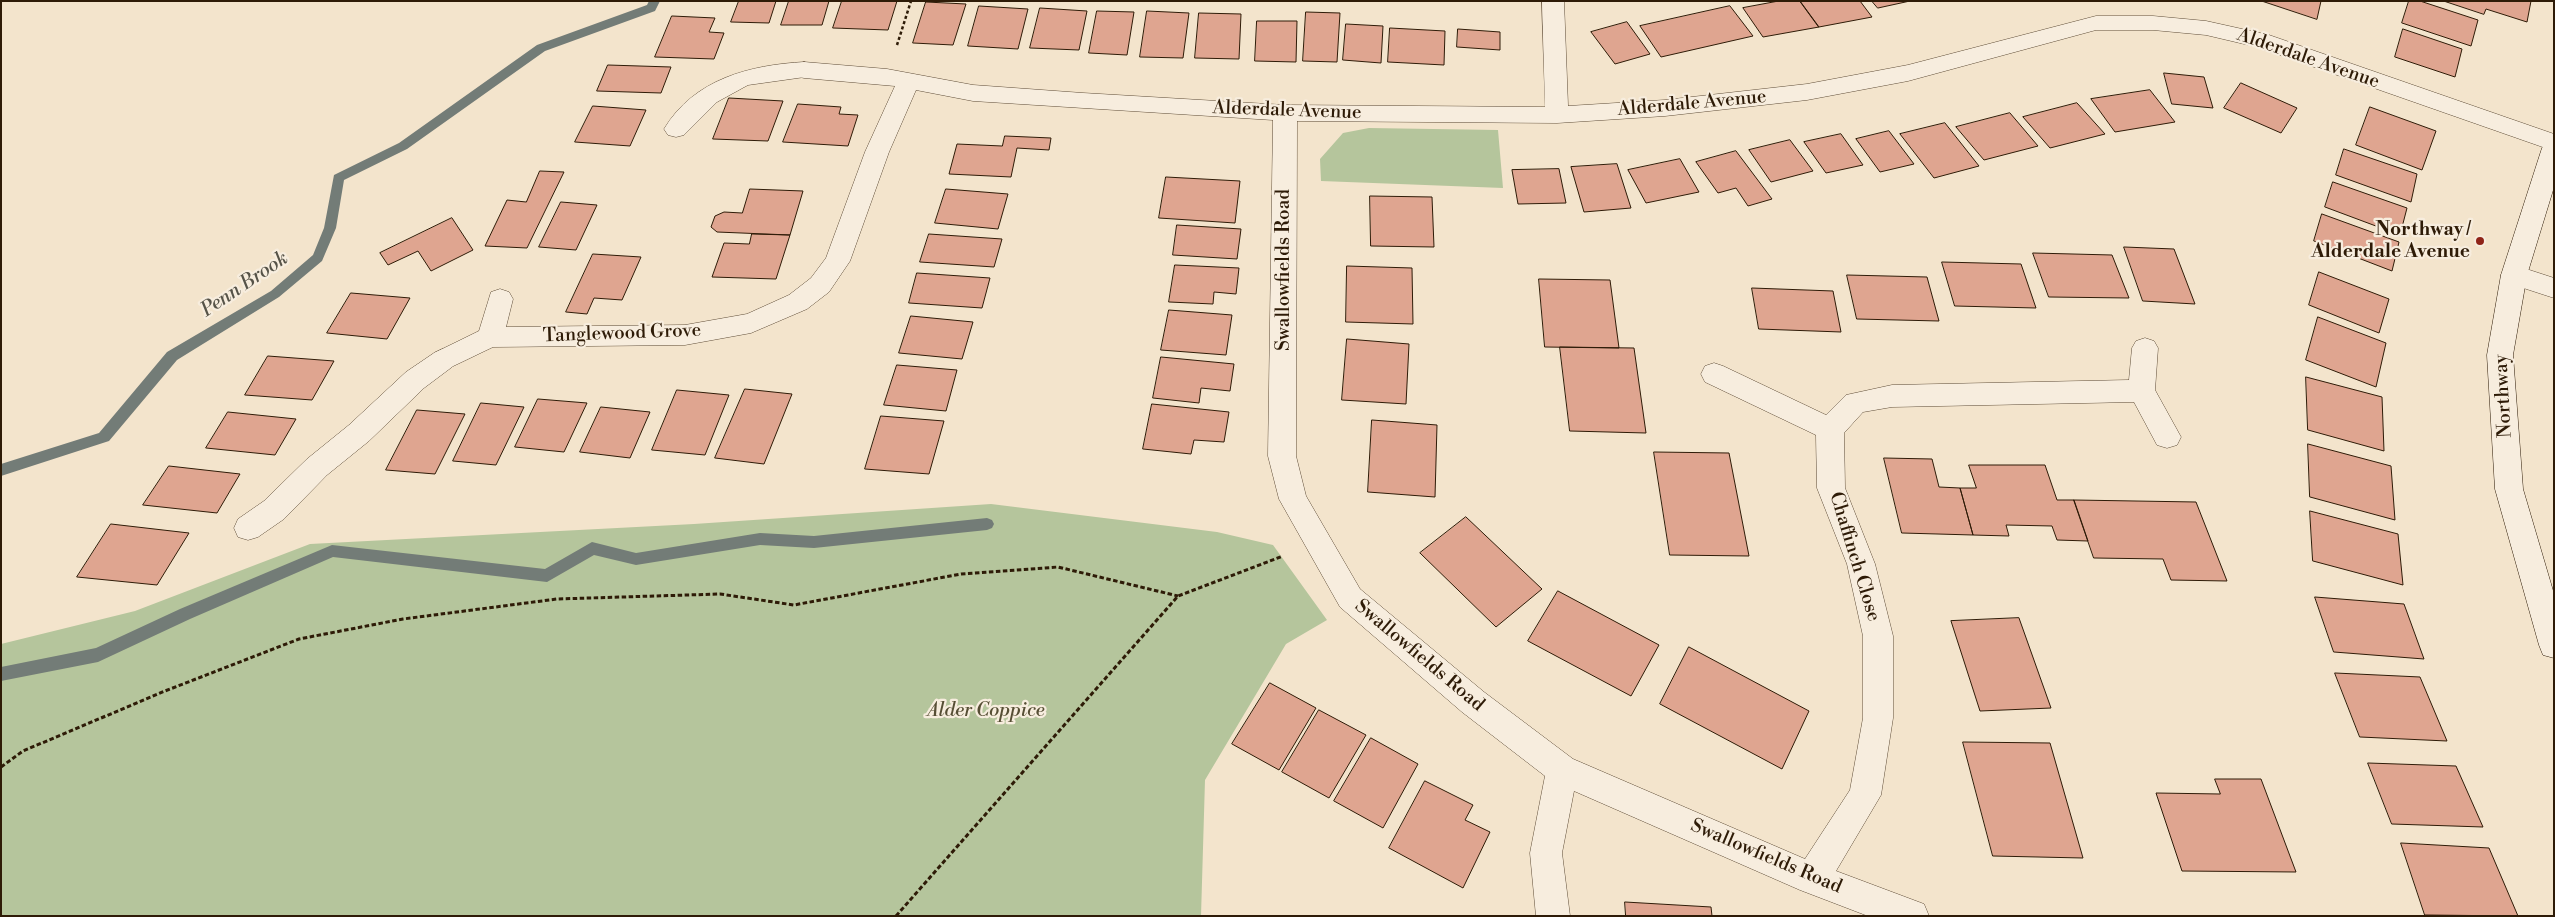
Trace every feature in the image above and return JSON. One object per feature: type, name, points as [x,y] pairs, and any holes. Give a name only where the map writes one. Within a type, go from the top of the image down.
[{"type":"street","points":[[1553,1],[1557,115]]},
{"type":"street","name":"Alderdale Avenue","points":[[676,129],[686,116],[731,84],[749,76],[804,70],[898,79],[973,93],[1285,113],[1557,115],[1666,108],[1807,92],[1908,73],[2096,23],[2153,23],[2206,28],[2261,40],[2554,143]]},
{"type":"street","name":"Tanglewood Grove","points":[[248,528],[274,510],[317,467],[359,433],[415,380],[443,360],[490,337],[685,335],[751,323],[798,302],[820,285],[837,261],[877,152],[898,79]]},
{"type":"street","name":"Swallowfields Road","points":[[1285,113],[1282,456],[1293,500],[1350,598],[1473,702],[1562,770],[1812,878],[1912,916]]},
{"type":"street","name":"Northway","points":[[2554,148],[2514,275],[2500,355],[2509,489],[2554,645]]},
{"type":"street","points":[[2514,275],[2554,288]]},
{"type":"street","points":[[490,337],[500,300]]},
{"type":"street","points":[[2145,348],[2142,392],[2167,436]]},
{"type":"street","points":[[1714,374],[1830,428],[1855,403],[1892,396],[2142,392]]},
{"type":"street","name":"Chaffinch Close","points":[[1812,878],[1864,795],[1878,718],[1878,636],[1860,564],[1831,488],[1830,428]]},
{"type":"street","points":[[1553,916],[1546,854],[1562,770]]},
{"type":"path","points":[[898,79],[911,1]]},
{"type":"path","points":[[896,916],[1178,596],[1276,561],[1290,552]]},
{"type":"path","points":[[1,767],[23,751],[165,691],[299,639],[403,618],[567,599],[720,594],[794,605],[961,574],[1058,567],[1178,596]]},
{"type":"green space","points":[[1369,128],[1498,130],[1503,188],[1321,181],[1320,159],[1343,133]]},
{"type":"green space","name":"Alder Coppice","points":[[991,504],[1217,532],[1273,545],[1327,620],[1286,644],[1205,780],[1201,916],[1,916],[1,644],[135,611],[310,544],[694,524]]},
{"type":"building","points":[[739,1],[776,1],[769,23],[731,22]]},
{"type":"building","points":[[789,1],[829,1],[822,25],[781,25]]},
{"type":"building","points":[[842,1],[897,1],[888,30],[833,28]]},
{"type":"building","points":[[1779,1],[1800,1],[1819,27],[1763,37],[1743,8]]},
{"type":"building","points":[[1800,1],[1860,1],[1872,17],[1819,27]]},
{"type":"building","points":[[1872,1],[1910,1],[1878,8]]},
{"type":"building","points":[[2262,1],[2321,1],[2317,19]]},
{"type":"building","points":[[2409,1],[2420,1],[2478,20],[2471,46],[2402,23]]},
{"type":"building","points":[[2444,1],[2531,1],[2527,22],[2486,9],[2484,14]]},
{"type":"building","points":[[926,2],[966,4],[953,45],[913,43]]},
{"type":"building","points":[[979,6],[1028,9],[1018,49],[968,46]]},
{"type":"building","points":[[1730,6],[1753,36],[1661,57],[1640,26]]},
{"type":"building","points":[[1040,8],[1087,11],[1079,50],[1030,48]]},
{"type":"building","points":[[1097,11],[1134,12],[1127,55],[1089,53]]},
{"type":"building","points":[[1147,11],[1189,13],[1183,58],[1140,57]]},
{"type":"building","points":[[1306,12],[1340,13],[1337,62],[1303,61]]},
{"type":"building","points":[[1199,13],[1241,14],[1239,59],[1195,58]]},
{"type":"building","points":[[672,16],[715,18],[709,32],[724,33],[714,59],[655,57]]},
{"type":"building","points":[[1257,21],[1297,21],[1296,62],[1255,61]]},
{"type":"building","points":[[1627,22],[1650,54],[1615,64],[1591,32]]},
{"type":"building","points":[[1346,24],[1383,26],[1381,63],[1343,60]]},
{"type":"building","points":[[1390,28],[1445,31],[1444,65],[1388,62]]},
{"type":"building","points":[[1458,29],[1500,32],[1500,50],[1457,47]]},
{"type":"building","points":[[2403,29],[2462,49],[2455,77],[2395,57]]},
{"type":"building","points":[[608,65],[671,67],[661,93],[597,91]]},
{"type":"building","points":[[2164,73],[2204,77],[2213,108],[2172,104]]},
{"type":"building","points":[[2241,83],[2297,108],[2281,133],[2224,108]]},
{"type":"building","points":[[2150,90],[2175,122],[2115,132],[2091,99]]},
{"type":"building","points":[[729,98],[783,101],[768,141],[713,139]]},
{"type":"building","points":[[2077,103],[2105,134],[2050,148],[2023,117]]},
{"type":"building","points":[[798,104],[841,107],[839,114],[858,115],[848,146],[783,142]]},
{"type":"building","points":[[593,106],[646,110],[630,146],[575,142]]},
{"type":"building","points":[[2370,107],[2436,131],[2422,170],[2356,145]]},
{"type":"building","points":[[2010,113],[2038,146],[1984,160],[1956,127]]},
{"type":"building","points":[[1945,123],[1979,166],[1934,178],[1900,134]]},
{"type":"building","points":[[1889,131],[1914,164],[1880,172],[1856,139]]},
{"type":"building","points":[[1841,134],[1863,165],[1826,173],[1804,142]]},
{"type":"building","points":[[1005,136],[1051,138],[1049,150],[1017,148],[1011,177],[949,174],[957,144],[1002,146]]},
{"type":"building","points":[[1790,140],[1813,171],[1771,182],[1749,150]]},
{"type":"building","points":[[2344,149],[2417,174],[2411,202],[2336,175]]},
{"type":"building","points":[[1736,151],[1772,199],[1748,206],[1736,188],[1718,193],[1696,162]]},
{"type":"building","points":[[1680,159],[1699,192],[1646,203],[1628,170]]},
{"type":"building","points":[[1617,164],[1631,208],[1584,212],[1571,167]]},
{"type":"building","points":[[1559,169],[1566,203],[1518,204],[1512,170]]},
{"type":"building","points":[[540,171],[564,172],[527,248],[485,246],[507,200],[526,202]]},
{"type":"building","points":[[1166,177],[1240,181],[1235,223],[1159,218]]},
{"type":"building","points":[[2333,182],[2407,208],[2400,235],[2325,207]]},
{"type":"building","points":[[750,189],[803,191],[790,235],[717,232],[711,227],[715,216],[724,212],[742,213]]},
{"type":"building","points":[[946,189],[1008,194],[998,229],[935,223]]},
{"type":"building","points":[[1370,196],[1432,197],[1434,247],[1371,246]]},
{"type":"building","points":[[561,202],[597,205],[576,250],[539,247]]},
{"type":"building","points":[[2322,214],[2399,242],[2392,271],[2314,241]]},
{"type":"building","points":[[452,218],[473,250],[431,271],[418,251],[388,265],[380,253]]},
{"type":"building","points":[[1177,225],[1241,229],[1237,259],[1173,255]]},
{"type":"building","points":[[752,234],[790,235],[776,279],[712,277],[724,243],[749,244]]},
{"type":"building","points":[[929,234],[1002,239],[994,267],[920,262]]},
{"type":"building","points":[[2124,247],[2174,249],[2195,304],[2143,301]]},
{"type":"building","points":[[2033,253],[2112,255],[2129,298],[2049,297]]},
{"type":"building","points":[[593,254],[641,257],[622,300],[594,298],[587,314],[566,312]]},
{"type":"building","points":[[1942,262],[2021,264],[2036,308],[1955,306]]},
{"type":"building","points":[[1175,265],[1239,268],[1236,294],[1214,292],[1213,304],[1169,302]]},
{"type":"building","points":[[1347,266],[1412,268],[1413,324],[1346,322]]},
{"type":"building","points":[[2319,272],[2389,299],[2379,333],[2309,305]]},
{"type":"building","points":[[917,273],[990,278],[982,308],[909,303]]},
{"type":"building","points":[[1847,275],[1927,277],[1939,321],[1857,319]]},
{"type":"building","points":[[1539,279],[1610,280],[1619,348],[1545,347]]},
{"type":"building","points":[[1752,288],[1833,291],[1841,332],[1759,329]]},
{"type":"building","points":[[351,293],[410,298],[387,339],[327,333]]},
{"type":"building","points":[[1169,310],[1232,315],[1226,355],[1161,350]]},
{"type":"building","points":[[911,316],[973,322],[962,359],[899,353]]},
{"type":"building","points":[[2318,317],[2386,343],[2376,387],[2306,360]]},
{"type":"building","points":[[1347,339],[1409,344],[1406,404],[1342,400]]},
{"type":"building","points":[[1560,347],[1634,348],[1646,433],[1570,431]]},
{"type":"building","points":[[268,356],[334,361],[312,400],[245,395]]},
{"type":"building","points":[[1161,357],[1234,364],[1230,391],[1201,388],[1199,403],[1153,398]]},
{"type":"building","points":[[897,365],[957,370],[946,411],[884,405]]},
{"type":"building","points":[[2306,377],[2382,397],[2384,451],[2308,430]]},
{"type":"building","points":[[745,389],[792,394],[764,464],[715,458]]},
{"type":"building","points":[[677,390],[729,395],[705,455],[652,450]]},
{"type":"building","points":[[538,399],[587,403],[564,452],[515,447]]},
{"type":"building","points":[[481,403],[524,407],[496,465],[453,461]]},
{"type":"building","points":[[1152,404],[1229,412],[1224,442],[1194,440],[1191,454],[1143,449]]},
{"type":"building","points":[[601,407],[650,412],[630,458],[580,452]]},
{"type":"building","points":[[417,410],[465,414],[435,474],[386,470]]},
{"type":"building","points":[[228,412],[296,419],[275,455],[206,448]]},
{"type":"building","points":[[881,416],[944,421],[929,474],[865,469]]},
{"type":"building","points":[[1372,420],[1437,425],[1435,497],[1368,492]]},
{"type":"building","points":[[2308,444],[2391,466],[2395,520],[2310,497]]},
{"type":"building","points":[[1654,452],[1729,453],[1749,556],[1670,555]]},
{"type":"building","points":[[1884,458],[1932,459],[1939,487],[1960,488],[1973,535],[1902,533]]},
{"type":"building","points":[[1969,465],[2045,465],[2057,500],[2074,500],[2088,541],[2057,540],[2052,526],[2006,525],[2009,536],[1973,535],[1960,488],[1976,488]]},
{"type":"building","points":[[169,466],[240,474],[217,513],[143,505]]},
{"type":"building","points":[[2074,500],[2196,502],[2227,581],[2171,580],[2163,559],[2094,558]]},
{"type":"building","points":[[2310,511],[2398,534],[2403,585],[2313,561]]},
{"type":"building","points":[[1466,517],[1542,589],[1496,627],[1420,553]]},
{"type":"building","points":[[111,524],[189,533],[157,585],[77,577]]},
{"type":"building","points":[[1558,591],[1659,645],[1631,696],[1528,641]]},
{"type":"building","points":[[2315,597],[2404,604],[2424,659],[2334,652]]},
{"type":"building","points":[[2019,618],[2051,708],[1980,711],[1951,621]]},
{"type":"building","points":[[1689,647],[1809,711],[1782,769],[1660,704]]},
{"type":"building","points":[[2335,673],[2420,677],[2447,741],[2360,737]]},
{"type":"building","points":[[1270,683],[1316,708],[1279,770],[1232,744]]},
{"type":"building","points":[[1319,710],[1366,735],[1329,798],[1282,772]]},
{"type":"building","points":[[1371,738],[1418,764],[1383,828],[1334,801]]},
{"type":"building","points":[[1963,742],[2050,743],[2083,858],[1993,856]]},
{"type":"building","points":[[2368,763],[2456,766],[2483,827],[2392,824]]},
{"type":"building","points":[[2215,779],[2261,779],[2296,872],[2182,871],[2156,793],[2220,794]]},
{"type":"building","points":[[1425,781],[1473,805],[1465,820],[1490,832],[1463,888],[1389,848]]},
{"type":"building","points":[[2401,843],[2489,848],[2518,916],[2425,915]]},
{"type":"building","points":[[1625,902],[1711,907],[1712,916],[1626,916]]},
{"type":"waterway","name":"Penn Brook","points":[[1,470],[104,437],[172,356],[275,294],[318,258],[330,228],[338,178],[403,146],[541,48],[651,8],[655,1]]},
{"type":"waterway","points":[[1,674],[98,655],[185,614],[332,551],[547,576],[592,548],[636,559],[760,539],[814,542],[987,524]]},
{"type":"place","name":"Northway / Alderdale Avenue","points":[[2480,241]]}]
